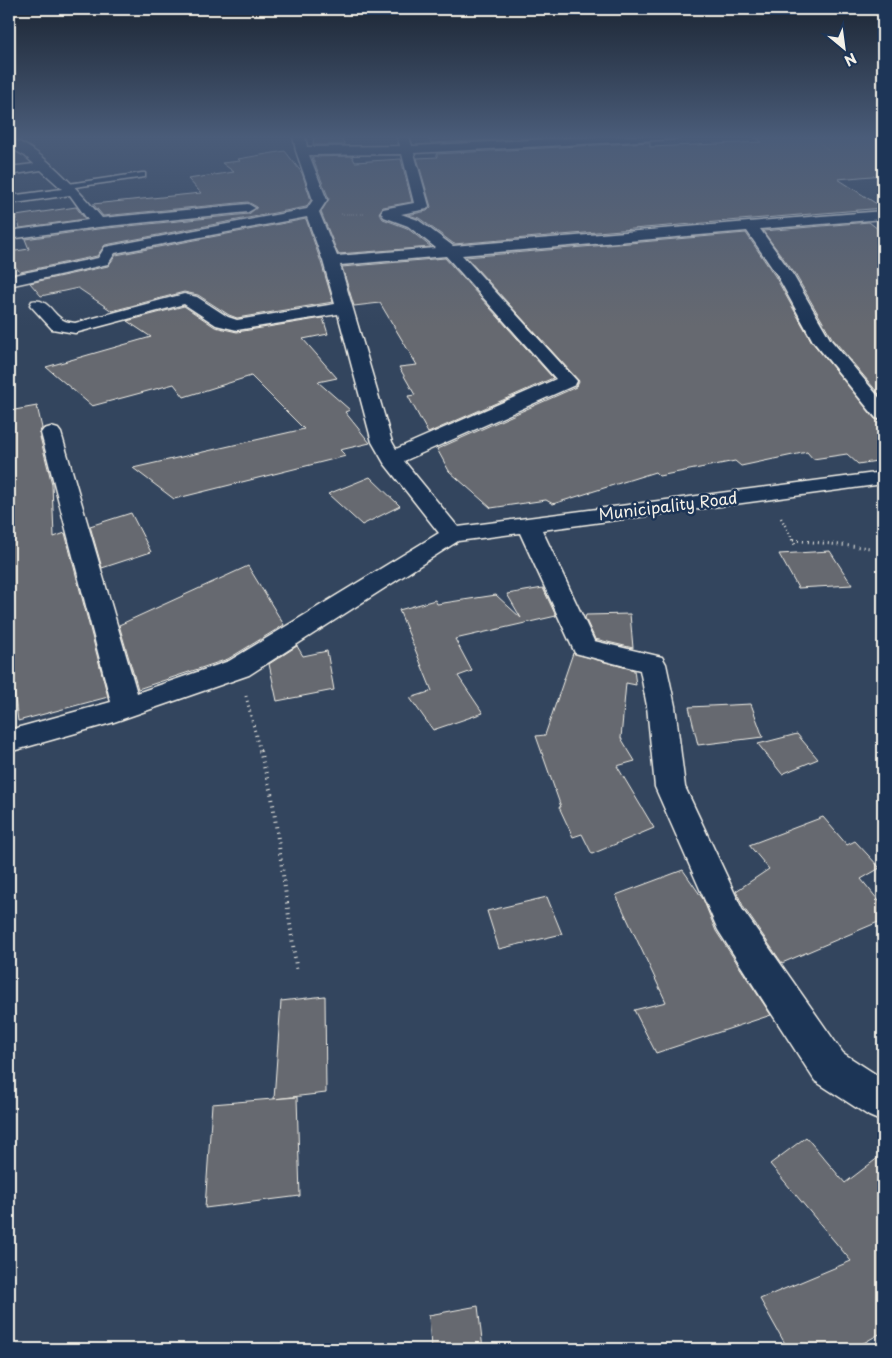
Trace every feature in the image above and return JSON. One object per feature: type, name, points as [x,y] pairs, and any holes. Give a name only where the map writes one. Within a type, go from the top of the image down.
[{"type":"street","points":[[79,199],[98,223]]},
{"type":"street","points":[[9,741],[127,707],[239,668],[452,535],[391,459],[382,442],[313,199]]},
{"type":"street","points":[[389,213],[422,206],[420,199]]},
{"type":"street","points":[[9,235],[98,223],[267,206],[315,209]]},
{"type":"street","points":[[9,281],[103,261],[110,250],[315,209]]},
{"type":"street","points":[[389,213],[413,223],[450,252],[568,381],[391,459]]},
{"type":"street","points":[[331,261],[883,215]]},
{"type":"street","points":[[750,225],[785,275],[822,341],[883,414]]},
{"type":"street","points":[[38,305],[58,325],[75,328],[184,299],[192,300],[223,323],[237,325],[344,308]]},
{"type":"street","points":[[51,433],[127,707]]},
{"type":"street","name":"Municipality Road","points":[[452,535],[883,478]]},
{"type":"street","points":[[528,525],[584,647],[652,664],[661,706],[670,787],[730,919],[829,1067],[883,1102]]},
{"type":"path","points":[[315,209],[389,213]]},
{"type":"path","points":[[768,493],[796,547]]},
{"type":"path","points":[[793,540],[870,548]]},
{"type":"path","points":[[239,668],[272,797],[297,973]]},
{"type":"building","points":[[138,199],[311,200],[306,207],[105,245],[97,256],[20,272],[9,259],[9,252],[29,249],[25,239],[98,229],[249,214],[257,207],[248,202],[103,216],[93,204]]},
{"type":"building","points":[[329,199],[411,199],[412,202],[383,207],[379,213],[383,219],[407,228],[431,247],[338,254],[321,212]]},
{"type":"building","points":[[429,199],[870,199],[883,208],[454,244],[419,218],[408,215],[427,211],[431,207]]},
{"type":"building","points":[[76,207],[85,219],[20,228],[16,216]]},
{"type":"building","points":[[306,219],[333,302],[237,318],[198,295],[184,292],[112,311],[78,288],[41,296],[30,283],[108,266],[116,255]]},
{"type":"building","points":[[869,222],[883,233],[883,399],[832,338],[795,274],[763,231]]},
{"type":"building","points":[[746,233],[775,276],[812,342],[875,419],[883,422],[883,460],[858,464],[847,454],[813,459],[807,452],[741,466],[735,461],[659,476],[655,472],[553,504],[546,500],[491,508],[449,471],[437,449],[576,387],[579,381],[466,257]]},
{"type":"building","points":[[445,258],[553,378],[428,433],[408,396],[415,395],[399,367],[417,365],[380,303],[354,306],[342,267]]},
{"type":"building","points":[[184,306],[215,327],[237,332],[323,318],[328,334],[303,339],[337,378],[318,382],[350,410],[345,412],[370,443],[340,450],[346,456],[174,499],[133,468],[304,429],[251,376],[184,397],[174,384],[92,406],[46,367],[151,337],[127,321]]},
{"type":"building","points":[[37,406],[42,428],[39,433],[52,484],[54,537],[65,533],[108,697],[18,721],[9,654],[9,411]]},
{"type":"building","points":[[370,477],[400,506],[362,525],[328,494]]},
{"type":"building","points":[[131,513],[151,552],[102,568],[90,526]]},
{"type":"building","points":[[830,551],[852,585],[798,588],[779,554]]},
{"type":"building","points":[[248,566],[284,625],[228,659],[138,689],[119,625]]},
{"type":"building","points":[[543,588],[556,616],[455,639],[472,671],[458,676],[483,713],[433,730],[410,698],[432,691],[399,610],[435,600],[437,604],[496,595],[521,618],[507,594]]},
{"type":"building","points":[[630,614],[633,648],[595,639],[585,618],[586,615]]},
{"type":"building","points":[[297,646],[303,656],[327,651],[334,690],[277,701],[269,664]]},
{"type":"building","points":[[573,653],[634,670],[636,685],[626,683],[621,738],[635,761],[617,766],[654,828],[592,854],[582,834],[573,837],[559,807],[561,807],[536,736],[545,735]]},
{"type":"building","points":[[751,704],[763,737],[698,745],[689,707]]},
{"type":"building","points":[[797,734],[818,759],[782,774],[758,744]]},
{"type":"building","points":[[823,817],[847,845],[855,841],[880,868],[861,879],[883,906],[883,920],[782,963],[744,908],[736,891],[769,869],[749,845]]},
{"type":"building","points":[[683,870],[703,899],[716,931],[771,1015],[656,1053],[634,1010],[666,1002],[616,895]]},
{"type":"building","points":[[547,897],[562,934],[499,949],[487,911]]},
{"type":"building","points":[[325,996],[326,1093],[274,1099],[281,1001]]},
{"type":"building","points":[[297,1097],[300,1196],[205,1208],[212,1104]]},
{"type":"building","points":[[806,1137],[845,1183],[883,1154],[883,1332],[853,1349],[788,1349],[760,1299],[851,1261],[770,1164]]},
{"type":"building","points":[[478,1306],[483,1349],[431,1349],[429,1315]]}]
